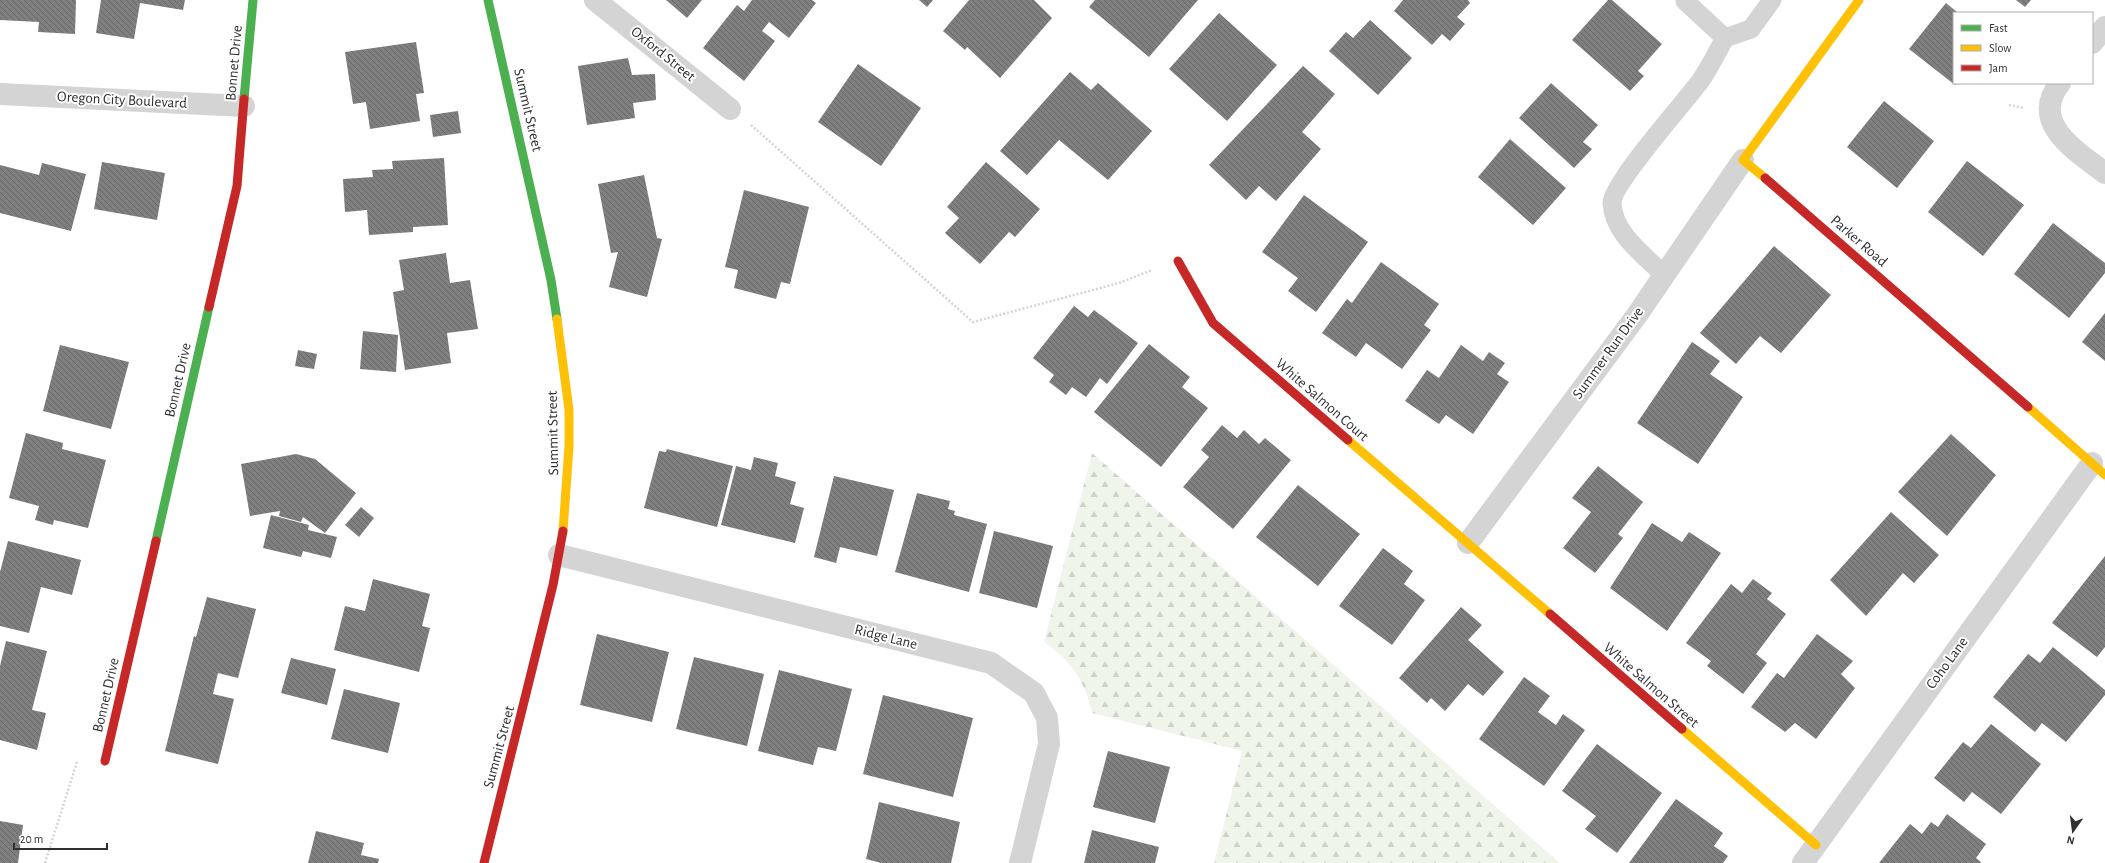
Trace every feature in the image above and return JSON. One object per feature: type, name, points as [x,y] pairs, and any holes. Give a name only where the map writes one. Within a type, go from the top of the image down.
[{"type":"street","name":"Bonnet Drive","points":[[105,761],[237,186],[253,0]]},
{"type":"street","name":"Summit Street","points":[[484,863],[526,698],[559,555],[564,521],[569,462],[569,410],[565,370],[550,272],[488,0]]},
{"type":"street","name":"Oxford Street","points":[[595,0],[730,109]]},
{"type":"street","points":[[1743,160],[1859,0]]},
{"type":"street","points":[[2093,42],[2105,28]]},
{"type":"street","points":[[2059,84],[2052,93],[2049,112],[2054,128],[2072,147],[2105,174]]},
{"type":"street","name":"Oregon City Boulevard","points":[[0,94],[244,106]]},
{"type":"street","name":"Summer Run Drive","points":[[1468,543],[1487,521],[1664,275],[1743,160]]},
{"type":"street","name":"Parker Road","points":[[1743,160],[2099,469]]},
{"type":"street","name":"White Salmon Court","points":[[1178,261],[1213,323],[1438,519],[1468,543]]},
{"type":"street","name":"Coho Lane","points":[[1803,863],[2099,469]]},
{"type":"street","name":"White Salmon Street","points":[[1468,543],[1816,845]]},
{"type":"street","name":"Ridge Lane","points":[[559,555],[991,663],[1034,693],[1047,718],[1049,744],[1020,863]]},
{"type":"lane","points":[[1664,275],[1618,226],[1612,202],[1622,182],[1702,80],[1725,38],[1751,29],[1772,0]]},
{"type":"lane","points":[[1685,1],[1725,38]]},
{"type":"path","points":[[730,109],[759,132],[973,322],[1118,283],[1141,274]]},
{"type":"path","points":[[45,863],[78,759],[105,761]]},
{"type":"green space","points":[[1092,453],[1560,863],[1214,863],[1242,751],[1092,713],[1086,691],[1076,673],[1062,656],[1044,642]]},
{"type":"building","points":[[0,0],[76,0],[75,34],[38,32],[39,22],[0,20]]},
{"type":"building","points":[[101,0],[185,0],[183,10],[140,3],[134,39],[96,33]]},
{"type":"building","points":[[666,0],[702,0],[687,18]]},
{"type":"building","points":[[752,0],[812,0],[816,3],[789,38],[769,22],[762,31],[775,41],[744,81],[703,48],[737,5],[744,11]]},
{"type":"building","points":[[919,0],[933,0],[927,7]]},
{"type":"building","points":[[969,0],[1034,0],[1052,18],[1000,78],[967,47],[965,50],[943,31]]},
{"type":"building","points":[[1095,0],[1198,0],[1149,57],[1089,7]]},
{"type":"building","points":[[1403,0],[1468,0],[1470,3],[1457,17],[1465,24],[1450,41],[1442,34],[1432,45],[1394,11]]},
{"type":"building","points":[[1608,0],[1612,0],[1662,44],[1638,71],[1644,76],[1630,91],[1572,40]]},
{"type":"building","points":[[2016,0],[2031,0],[2025,7]]},
{"type":"building","points":[[1946,3],[1957,12],[1953,12],[1953,83],[1909,49]]},
{"type":"building","points":[[1219,13],[1277,65],[1227,121],[1169,69]]},
{"type":"building","points":[[1370,20],[1412,58],[1378,95],[1329,51],[1346,32],[1353,38]]},
{"type":"building","points":[[416,42],[424,93],[416,94],[420,121],[370,129],[366,102],[353,104],[345,52]]},
{"type":"building","points":[[628,58],[632,75],[655,74],[656,100],[633,103],[635,118],[587,125],[578,66]]},
{"type":"building","points":[[858,64],[921,108],[881,166],[818,122]]},
{"type":"building","points":[[1303,66],[1335,94],[1302,132],[1321,149],[1276,201],[1259,186],[1246,200],[1209,165]]},
{"type":"building","points":[[1070,72],[1091,90],[1098,83],[1152,131],[1108,180],[1059,140],[1027,175],[1000,151]]},
{"type":"building","points":[[1551,83],[1598,125],[1583,142],[1592,149],[1574,168],[1519,118]]},
{"type":"building","points":[[1884,101],[1934,141],[1897,188],[1847,147]]},
{"type":"building","points":[[458,111],[461,133],[433,137],[430,115]]},
{"type":"building","points":[[1510,139],[1566,188],[1533,225],[1478,177]]},
{"type":"building","points":[[444,158],[448,225],[413,227],[413,232],[369,235],[367,210],[345,212],[343,179],[373,177],[372,170],[393,169],[392,161]]},
{"type":"building","points":[[1967,161],[2024,205],[1983,256],[1928,212]]},
{"type":"building","points":[[102,162],[165,173],[157,220],[94,209]]},
{"type":"building","points":[[986,162],[1040,209],[1015,237],[1009,232],[980,264],[945,233],[959,218],[947,207]]},
{"type":"building","points":[[42,163],[86,174],[71,231],[0,213],[0,165],[39,175]]},
{"type":"building","points":[[644,175],[657,238],[662,239],[647,297],[609,287],[618,252],[611,253],[598,184]]},
{"type":"building","points":[[744,190],[809,207],[790,284],[781,282],[776,299],[734,288],[738,270],[725,267]]},
{"type":"building","points":[[1304,195],[1368,242],[1316,312],[1288,291],[1298,278],[1262,252]]},
{"type":"building","points":[[2053,223],[2105,263],[2105,273],[2069,318],[2014,274]]},
{"type":"building","points":[[1774,246],[1831,295],[1781,353],[1760,336],[1736,364],[1700,333]]},
{"type":"building","points":[[446,253],[450,283],[470,280],[478,329],[447,333],[451,363],[405,370],[393,292],[404,290],[399,260]]},
{"type":"building","points":[[1381,262],[1439,304],[1424,325],[1431,330],[1402,369],[1366,343],[1356,357],[1322,333],[1347,299],[1352,303]]},
{"type":"building","points":[[1074,306],[1088,317],[1094,310],[1138,343],[1107,384],[1100,378],[1086,397],[1072,387],[1066,395],[1049,382],[1054,375],[1033,358]]},
{"type":"building","points":[[2105,313],[2105,361],[2082,342]]},
{"type":"building","points":[[363,331],[398,335],[396,372],[360,369]]},
{"type":"building","points":[[1692,342],[1720,361],[1710,374],[1743,397],[1698,464],[1637,423]]},
{"type":"building","points":[[1149,344],[1190,377],[1182,387],[1208,408],[1161,467],[1094,412]]},
{"type":"building","points":[[60,345],[129,362],[111,429],[43,411]]},
{"type":"building","points":[[1461,345],[1483,361],[1489,352],[1505,363],[1497,374],[1509,382],[1473,434],[1446,415],[1439,424],[1405,401],[1427,370],[1439,378]]},
{"type":"building","points":[[298,350],[317,354],[314,369],[295,366]]},
{"type":"building","points":[[1222,425],[1237,438],[1244,430],[1259,444],[1265,438],[1291,460],[1233,529],[1183,487],[1209,457],[1201,450]]},
{"type":"building","points":[[26,433],[63,443],[62,449],[106,460],[88,528],[54,520],[53,525],[35,520],[39,506],[9,498]]},
{"type":"building","points":[[1951,434],[1996,475],[1947,536],[1898,492]]},
{"type":"building","points":[[667,449],[733,466],[717,527],[644,508],[659,451],[666,452]]},
{"type":"building","points":[[296,454],[315,459],[356,493],[325,533],[303,517],[301,522],[279,516],[280,511],[250,516],[241,464]]},
{"type":"building","points":[[754,457],[778,463],[775,476],[796,482],[790,504],[804,508],[795,543],[721,525],[736,466],[751,470]]},
{"type":"building","points":[[1598,466],[1643,502],[1618,534],[1623,538],[1595,573],[1563,548],[1591,512],[1572,498]]},
{"type":"building","points":[[834,476],[894,490],[877,556],[840,547],[836,563],[814,557]]},
{"type":"building","points":[[1298,485],[1360,534],[1318,586],[1256,537]]},
{"type":"building","points":[[917,493],[950,501],[948,509],[955,511],[954,515],[987,524],[969,592],[895,572]]},
{"type":"building","points":[[361,507],[374,518],[359,537],[345,525]]},
{"type":"building","points":[[1891,512],[1939,555],[1914,583],[1903,573],[1866,616],[1830,580]]},
{"type":"building","points":[[271,515],[309,525],[308,530],[337,537],[331,558],[303,551],[301,557],[263,548]]},
{"type":"building","points":[[1652,523],[1682,542],[1689,532],[1721,553],[1667,631],[1610,588]]},
{"type":"building","points":[[994,531],[1053,546],[1037,608],[979,593]]},
{"type":"building","points":[[8,541],[81,560],[72,595],[41,587],[29,633],[0,626],[0,572]]},
{"type":"building","points":[[1383,548],[1413,571],[1404,584],[1425,600],[1392,645],[1339,606]]},
{"type":"building","points":[[2105,556],[2105,647],[2097,657],[2052,623]]},
{"type":"building","points":[[373,579],[430,594],[422,626],[430,628],[419,672],[334,650],[345,606],[365,611]]},
{"type":"building","points":[[1753,579],[1772,593],[1767,599],[1786,614],[1756,654],[1767,663],[1743,694],[1707,666],[1711,661],[1686,643],[1731,584],[1742,593]]},
{"type":"building","points":[[207,597],[256,609],[238,678],[218,673],[213,694],[234,699],[218,764],[165,751],[194,636],[196,637]]},
{"type":"building","points":[[1461,607],[1482,625],[1468,640],[1504,672],[1483,696],[1468,684],[1445,711],[1431,698],[1427,703],[1399,678]]},
{"type":"building","points":[[597,634],[669,652],[652,722],[580,705]]},
{"type":"building","points":[[1817,634],[1853,661],[1841,674],[1855,688],[1816,739],[1795,723],[1785,732],[1751,707],[1777,673],[1784,678]]},
{"type":"building","points":[[6,641],[47,651],[32,710],[46,713],[37,750],[0,740],[0,666]]},
{"type":"building","points":[[2053,647],[2105,690],[2105,695],[2066,742],[2042,723],[2035,732],[1993,697],[2028,654],[2040,663]]},
{"type":"building","points":[[694,657],[764,674],[747,746],[676,729]]},
{"type":"building","points":[[291,658],[336,669],[327,705],[281,693]]},
{"type":"building","points":[[779,670],[852,689],[836,751],[818,747],[813,765],[758,751]]},
{"type":"building","points":[[1524,677],[1550,696],[1538,712],[1556,725],[1563,714],[1585,730],[1544,786],[1479,739]]},
{"type":"building","points":[[344,689],[400,703],[388,753],[331,739]]},
{"type":"building","points":[[883,695],[973,718],[953,797],[863,774]]},
{"type":"building","points":[[1991,724],[2041,764],[2001,814],[1972,792],[1964,802],[1934,778],[1963,742],[1971,748]]},
{"type":"building","points":[[1597,744],[1662,793],[1617,853],[1585,829],[1596,816],[1562,791]]},
{"type":"building","points":[[1108,751],[1170,767],[1155,823],[1093,807]]},
{"type":"building","points":[[1676,799],[1723,833],[1714,846],[1728,856],[1723,863],[1629,863]]},
{"type":"building","points":[[879,802],[960,822],[951,863],[881,863],[866,859]]},
{"type":"building","points":[[1947,814],[1986,844],[1976,858],[1981,862],[1980,863],[1879,863],[1910,824],[1922,834],[1931,822],[1938,827]]},
{"type":"building","points":[[0,821],[23,825],[18,863],[0,863]]},
{"type":"building","points":[[1092,830],[1159,847],[1155,863],[1084,863]]},
{"type":"building","points":[[316,831],[364,843],[361,855],[379,859],[378,863],[308,863]]},
{"type":"traffic: fast","points":[[244,99],[253,0]]},
{"type":"traffic: fast","points":[[488,0],[551,280],[557,319]]},
{"type":"traffic: fast","points":[[156,541],[209,307]]},
{"type":"traffic: slow","points":[[1765,178],[1743,160],[1859,0]]},
{"type":"traffic: slow","points":[[557,319],[569,410],[569,447],[563,531]]},
{"type":"traffic: slow","points":[[2028,407],[2105,475]]},
{"type":"traffic: slow","points":[[1348,440],[1550,614]]},
{"type":"traffic: slow","points":[[1682,729],[1816,845]]},
{"type":"traffic: jam","points":[[209,307],[237,186],[244,99]]},
{"type":"traffic: jam","points":[[1765,178],[2028,407]]},
{"type":"traffic: jam","points":[[1178,261],[1213,323],[1348,440]]},
{"type":"traffic: jam","points":[[484,863],[553,585],[563,531]]},
{"type":"traffic: jam","points":[[105,761],[156,541]]},
{"type":"traffic: jam","points":[[1550,614],[1682,729]]}]
